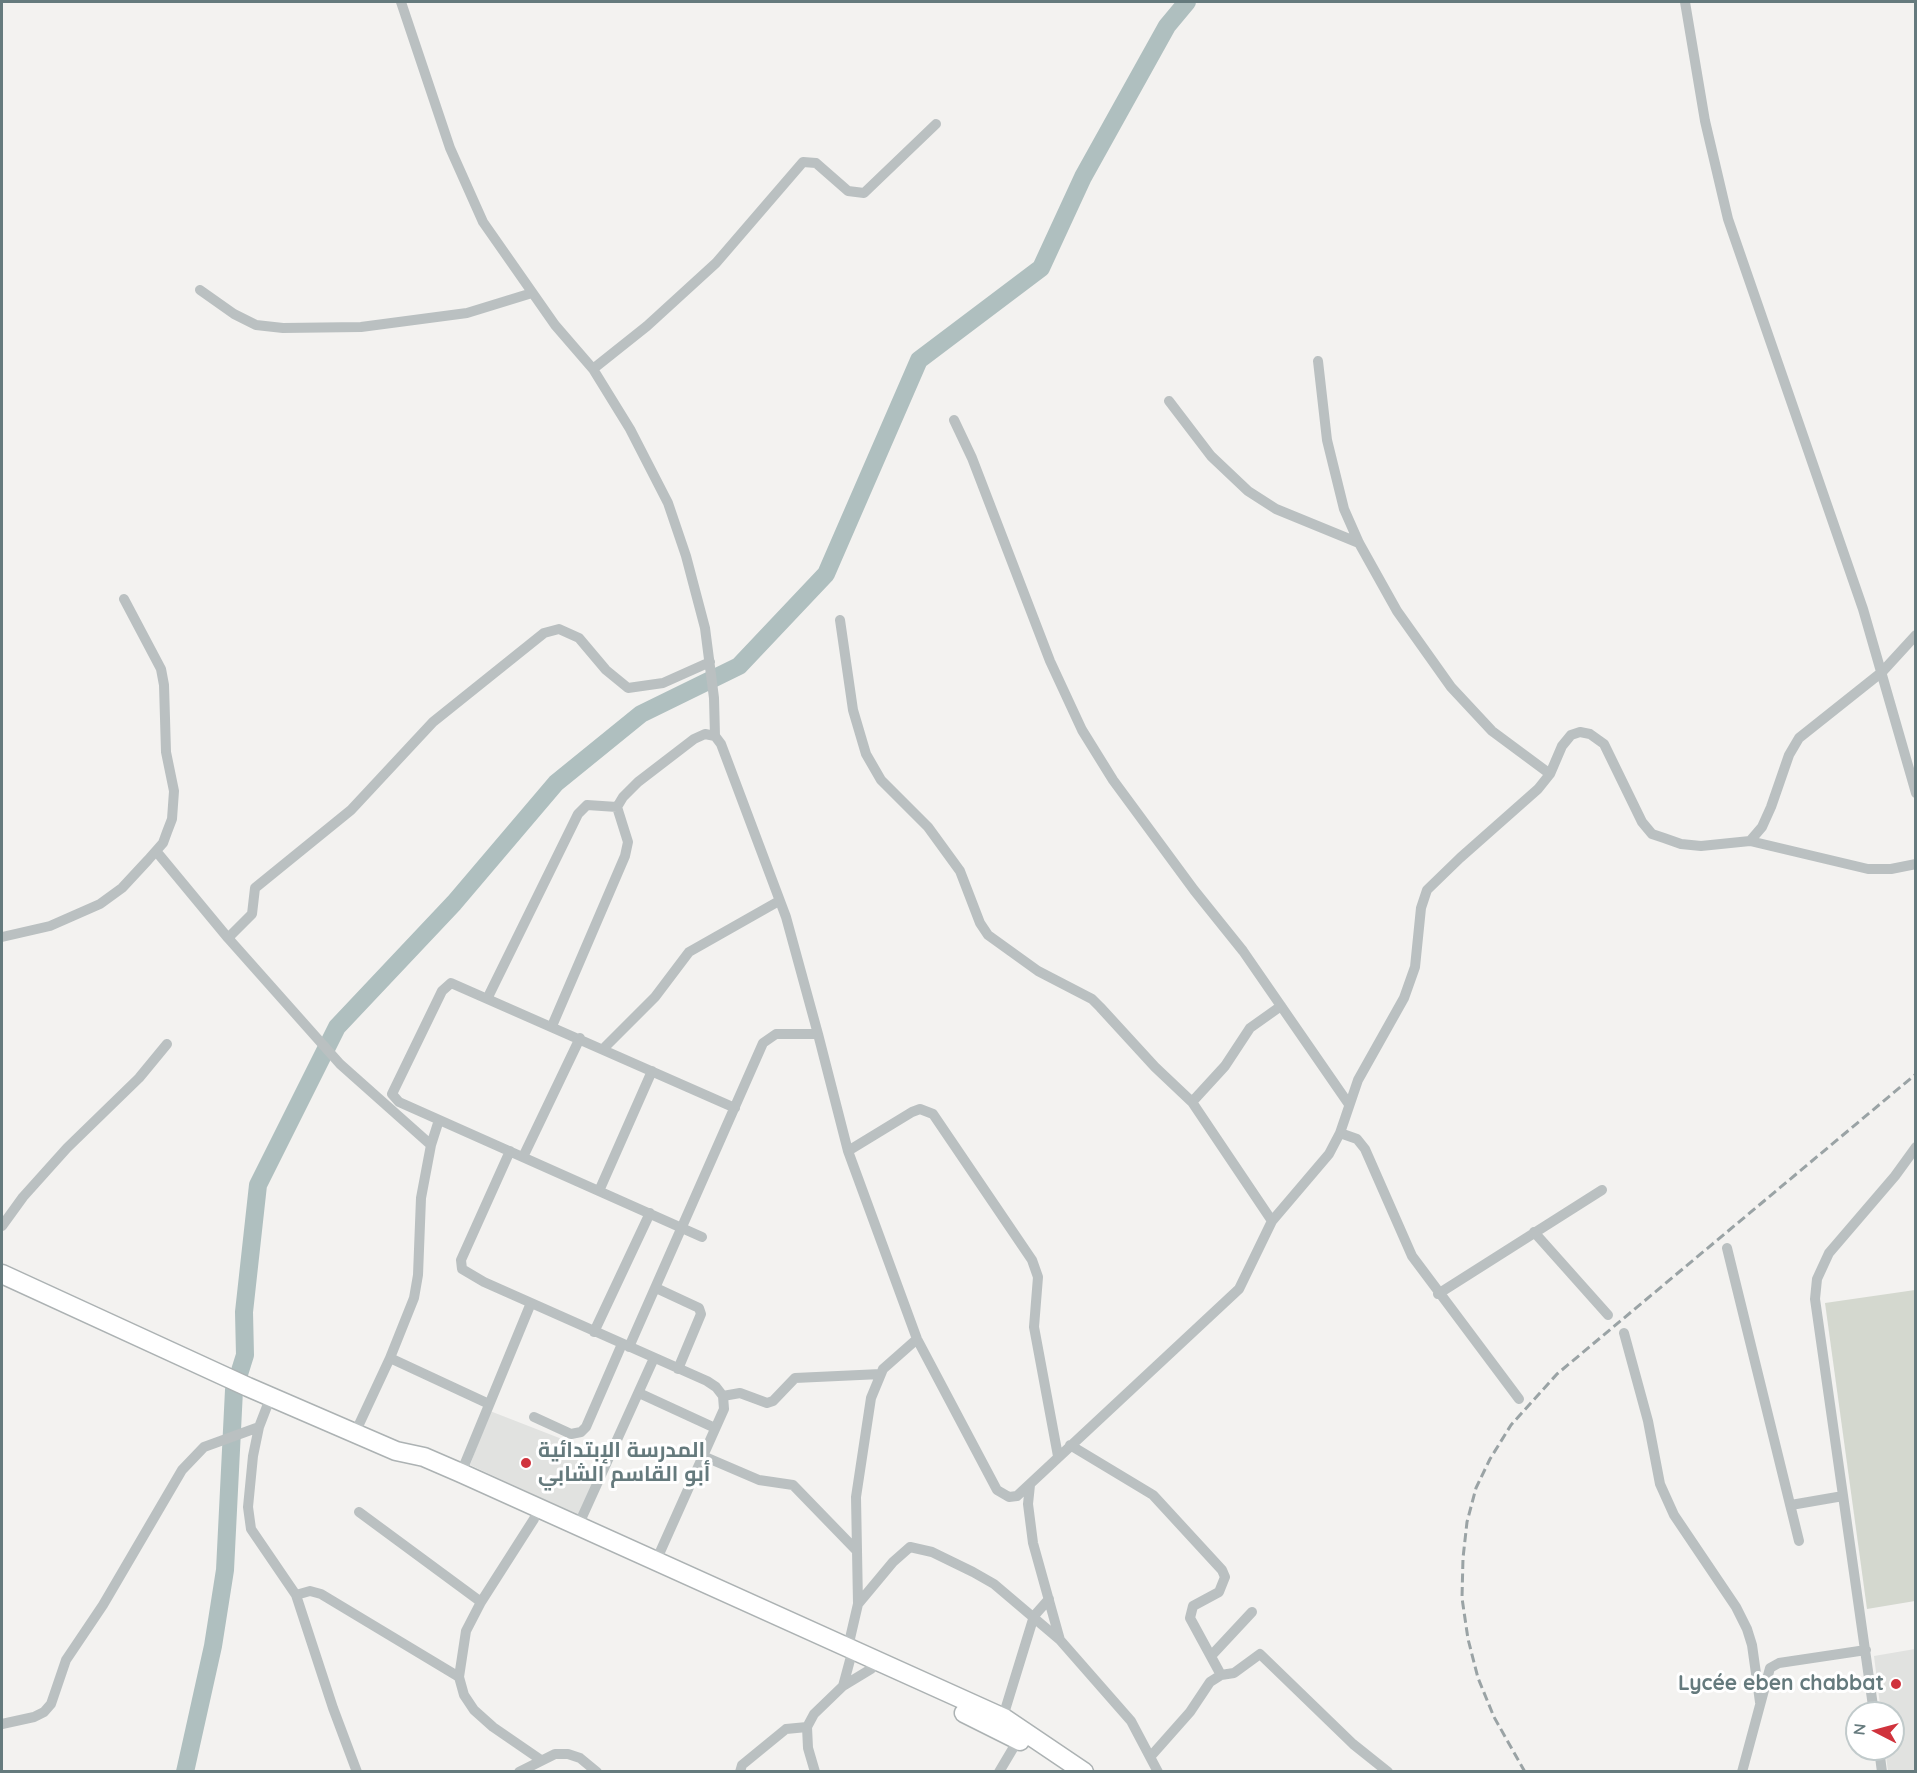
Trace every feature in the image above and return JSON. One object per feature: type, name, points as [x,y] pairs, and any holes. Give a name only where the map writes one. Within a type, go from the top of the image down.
[{"type":"main road","points":[[2,1274],[248,1387],[396,1450],[424,1457],[656,1561],[1000,1724],[1084,1772]]},
{"type":"main road","points":[[396,1450],[426,1470],[534,1519],[850,1652]]},
{"type":"main road","points":[[1000,1724],[1018,1740],[1063,1772]]},
{"type":"street","points":[[401,2],[450,148],[483,222],[555,326],[593,369],[630,429],[668,503],[687,556],[705,628],[710,662],[715,736],[721,744],[779,901],[818,1034],[848,1151],[917,1339],[997,1490],[1009,1497],[1017,1496],[1030,1485],[1070,1444],[1108,1412],[1239,1289],[1272,1221],[1315,1173],[1340,1133],[1348,1103],[1358,1080],[1404,998],[1415,967],[1420,908],[1427,890],[1538,789],[1550,774],[1562,746],[1571,735],[1580,732],[1590,734],[1604,744],[1629,798],[1652,834],[1680,844],[1701,846],[1750,841],[1868,868],[1891,869],[1916,864]]},
{"type":"street","points":[[1685,2],[1705,121],[1728,219],[1882,672],[1916,793]]},
{"type":"street","points":[[593,369],[647,326],[717,263],[803,162],[816,163],[848,191],[864,193],[936,124]]},
{"type":"street","points":[[200,290],[234,314],[249,321],[283,328],[361,327],[456,315],[532,293]]},
{"type":"street","points":[[1318,361],[1327,440],[1344,508],[1359,543],[1397,611],[1451,687],[1492,731],[1550,774]]},
{"type":"street","points":[[1169,401],[1211,456],[1248,491],[1276,509],[1359,543]]},
{"type":"street","points":[[954,420],[1050,661],[1082,730],[1113,780],[1199,897],[1243,951],[1348,1103]]},
{"type":"street","points":[[2,937],[50,926],[100,904],[122,888],[156,851],[167,832],[174,805],[166,752],[164,685],[161,669],[124,598]]},
{"type":"street","points":[[840,620],[853,710],[866,754],[881,780],[928,827],[960,871],[980,923],[988,935],[1038,971],[1092,999],[1155,1067],[1192,1102],[1272,1221]]},
{"type":"street","points":[[228,938],[252,914],[255,888],[351,810],[434,722],[544,633],[560,629],[579,638],[606,670],[628,688],[663,684],[710,662]]},
{"type":"street","points":[[1750,841],[1762,827],[1772,807],[1789,755],[1799,738],[1882,672],[1916,635]]},
{"type":"street","points":[[617,807],[638,783],[694,739],[705,734],[715,736]]},
{"type":"street","points":[[488,997],[578,814],[587,805],[617,807]]},
{"type":"street","points":[[552,1026],[625,856],[628,842],[617,807]]},
{"type":"street","points":[[156,851],[228,938],[340,1064],[431,1145]]},
{"type":"street","points":[[603,1049],[655,998],[689,952],[779,901]]},
{"type":"street","points":[[702,1237],[396,1101],[393,1096],[394,1090],[446,985],[454,984],[488,997],[735,1108]]},
{"type":"street","points":[[1192,1102],[1225,1066],[1250,1028],[1281,1006]]},
{"type":"street","points":[[534,1417],[571,1434],[580,1432],[586,1427],[684,1228],[757,1053],[768,1038],[786,1033],[818,1034]]},
{"type":"street","points":[[523,1157],[580,1038]]},
{"type":"street","points":[[2,1226],[23,1197],[68,1148],[139,1078],[167,1044]]},
{"type":"street","points":[[599,1191],[652,1071]]},
{"type":"street","points":[[848,1151],[912,1112],[921,1109],[933,1114],[1032,1260],[1038,1277],[1034,1327],[1058,1456]]},
{"type":"street","points":[[355,1433],[390,1358],[414,1298],[418,1275],[421,1198],[431,1145],[439,1120]]},
{"type":"street","points":[[1340,1133],[1357,1139],[1365,1149],[1403,1242],[1438,1294],[1519,1399]]},
{"type":"street","points":[[1872,1701],[1815,1299],[1817,1279],[1829,1253],[1895,1176],[1916,1147]]},
{"type":"street","points":[[510,1151],[460,1265],[464,1272],[678,1368],[716,1387],[723,1396],[724,1409],[656,1561]]},
{"type":"street","points":[[1438,1294],[1602,1190]]},
{"type":"street","points":[[594,1332],[650,1213]]},
{"type":"street","points":[[1534,1232],[1608,1315]]},
{"type":"street","points":[[1727,1248],[1799,1540]]},
{"type":"street","points":[[656,1288],[699,1308],[701,1314],[678,1368]]},
{"type":"street","points":[[461,1473],[531,1304]]},
{"type":"street","points":[[1624,1333],[1648,1421],[1663,1492],[1674,1515],[1736,1607],[1747,1629],[1752,1645],[1760,1702]]},
{"type":"street","points":[[843,1686],[858,1604],[856,1497],[860,1456],[871,1398],[880,1374],[893,1358],[917,1339]]},
{"type":"street","points":[[390,1358],[489,1404]]},
{"type":"street","points":[[578,1526],[654,1358]]},
{"type":"street","points":[[723,1396],[740,1393],[767,1403],[773,1401],[795,1378],[880,1374]]},
{"type":"street","points":[[639,1393],[715,1428]]},
{"type":"street","points":[[271,1396],[259,1427],[253,1455],[249,1507],[251,1529],[296,1595],[353,1770]]},
{"type":"street","points":[[2,1724],[34,1717],[44,1712],[51,1704],[66,1660],[103,1605],[169,1488],[196,1453],[213,1443],[259,1427]]},
{"type":"street","points":[[1070,1444],[1153,1495],[1222,1570],[1225,1577],[1218,1592],[1199,1602],[1190,1612],[1194,1628],[1221,1675]]},
{"type":"street","points":[[703,1456],[759,1480],[793,1485],[857,1551]]},
{"type":"street","points":[[1030,1485],[1028,1504],[1033,1543],[1060,1640]]},
{"type":"street","points":[[1791,1505],[1843,1496]]},
{"type":"street","points":[[359,1512],[481,1602]]},
{"type":"street","points":[[534,1519],[481,1602],[466,1631],[459,1677],[464,1695],[474,1710],[493,1727],[541,1760]]},
{"type":"street","points":[[858,1604],[904,1550],[917,1547],[994,1584],[1060,1640],[1131,1721],[1158,1772]]},
{"type":"street","points":[[296,1595],[310,1591],[321,1594],[459,1677]]},
{"type":"street","points":[[1000,1724],[1034,1616],[1049,1599]]},
{"type":"street","points":[[1211,1656],[1252,1612]]},
{"type":"street","points":[[1742,1772],[1767,1673],[1773,1665],[1866,1650]]},
{"type":"street","points":[[1151,1756],[1183,1721],[1210,1682],[1221,1675],[1234,1673],[1256,1655],[1264,1656],[1353,1744],[1388,1772]]},
{"type":"street","points":[[815,1772],[808,1748],[807,1727],[814,1714],[843,1686],[874,1665]]},
{"type":"street","points":[[740,1772],[742,1766],[786,1729],[807,1727]]},
{"type":"street","points":[[999,1772],[1018,1740]]},
{"type":"street","points":[[519,1772],[555,1754],[568,1754],[580,1758],[597,1771]]},
{"type":"shaded area","points":[[1915,1290],[1915,1601],[1867,1609],[1825,1303]]},
{"type":"shaded area","name":"المدرسة الإبتدائية أبو القاسم الشابي","points":[[490,1411],[585,1448],[579,1462],[599,1472],[580,1516],[470,1465]]},
{"type":"shaded area","name":"Lycée eben chabbat","points":[[1915,1649],[1915,1771],[1888,1771],[1887,1761],[1905,1761],[1905,1701],[1880,1701],[1874,1656]]},
{"type":"waterway","points":[[185,1772],[213,1646],[225,1570],[234,1390],[245,1355],[244,1312],[258,1185],[337,1027],[454,903],[556,783],[641,714],[739,666],[826,574],[919,360],[1041,268],[1083,177],[1167,26],[1187,2]]},
{"type":"railway","points":[[1525,1772],[1494,1717],[1478,1678],[1468,1639],[1462,1598],[1467,1522],[1476,1488],[1490,1459],[1511,1425],[1557,1374],[1916,1074]]},
{"type":"place","name":"المدرسة الإبتدائية أبو القاسم الشابي","points":[[526,1463]]},
{"type":"place","name":"Lycée eben chabbat","points":[[1896,1684]]}]
